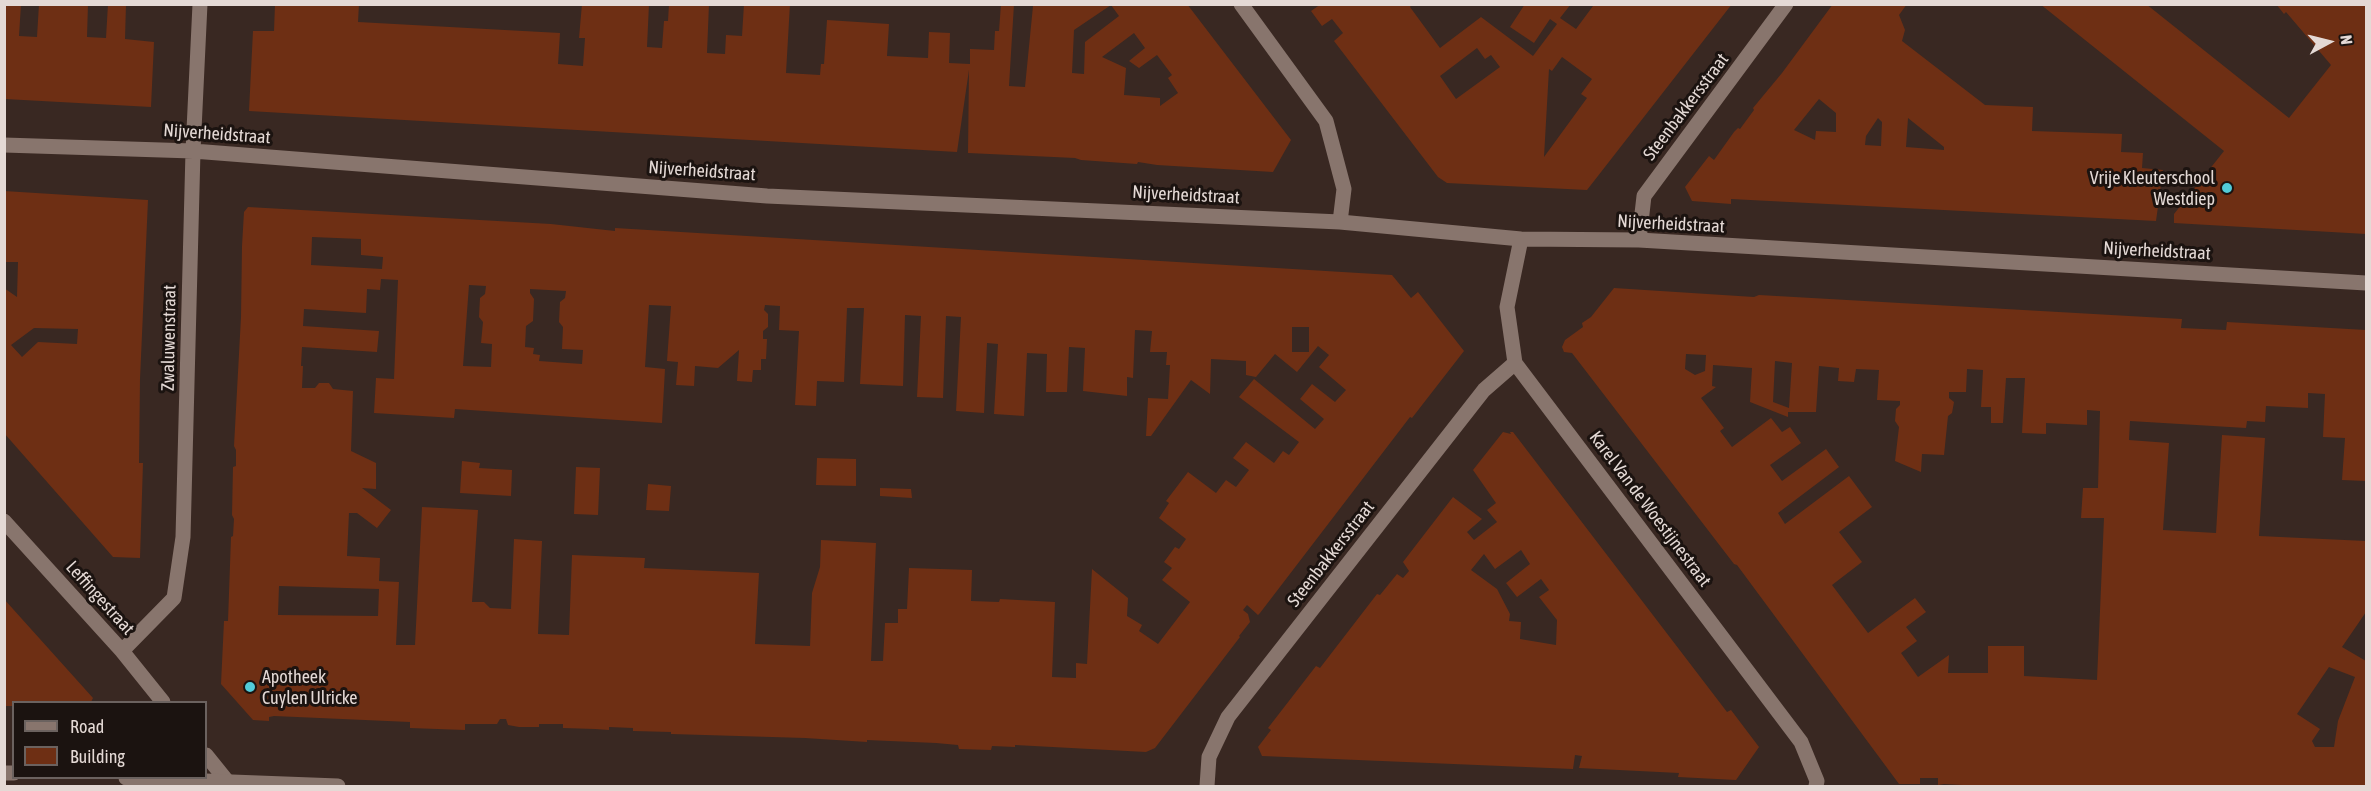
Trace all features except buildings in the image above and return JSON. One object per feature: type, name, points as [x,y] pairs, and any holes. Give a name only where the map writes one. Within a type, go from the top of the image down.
[{"type":"street","name":"Zwaluwenstraat","points":[[122,651],[174,597],[183,537],[193,151],[200,4]]},
{"type":"street","points":[[1241,4],[1326,120],[1344,189],[1340,222]]},
{"type":"street","name":"Steenbakkersstraat","points":[[1639,240],[1644,196],[1786,4]]},
{"type":"street","name":"Nijverheidstraat","points":[[4,145],[193,151],[767,196],[1340,222],[1521,239],[1639,240],[2367,282]]},
{"type":"street","name":"Karel Van de Woestijnestraat","points":[[1521,239],[1507,307],[1515,363],[1801,742],[1817,781],[1816,786]]},
{"type":"street","name":"Steenbakkersstraat","points":[[1207,786],[1209,757],[1228,717],[1484,390],[1515,363]]},
{"type":"street","name":"Leffingestraat","points":[[4,521],[122,651],[162,701]]},
{"type":"street","points":[[207,756],[230,784]]},
{"type":"street","points":[[142,779],[174,783],[338,786]]},
{"type":"place","name":"Vrije Kleuterschool Westdiep","points":[[2227,188]]},
{"type":"place","name":"Apotheek Cuylen Ulricke","points":[[250,687]]}]
